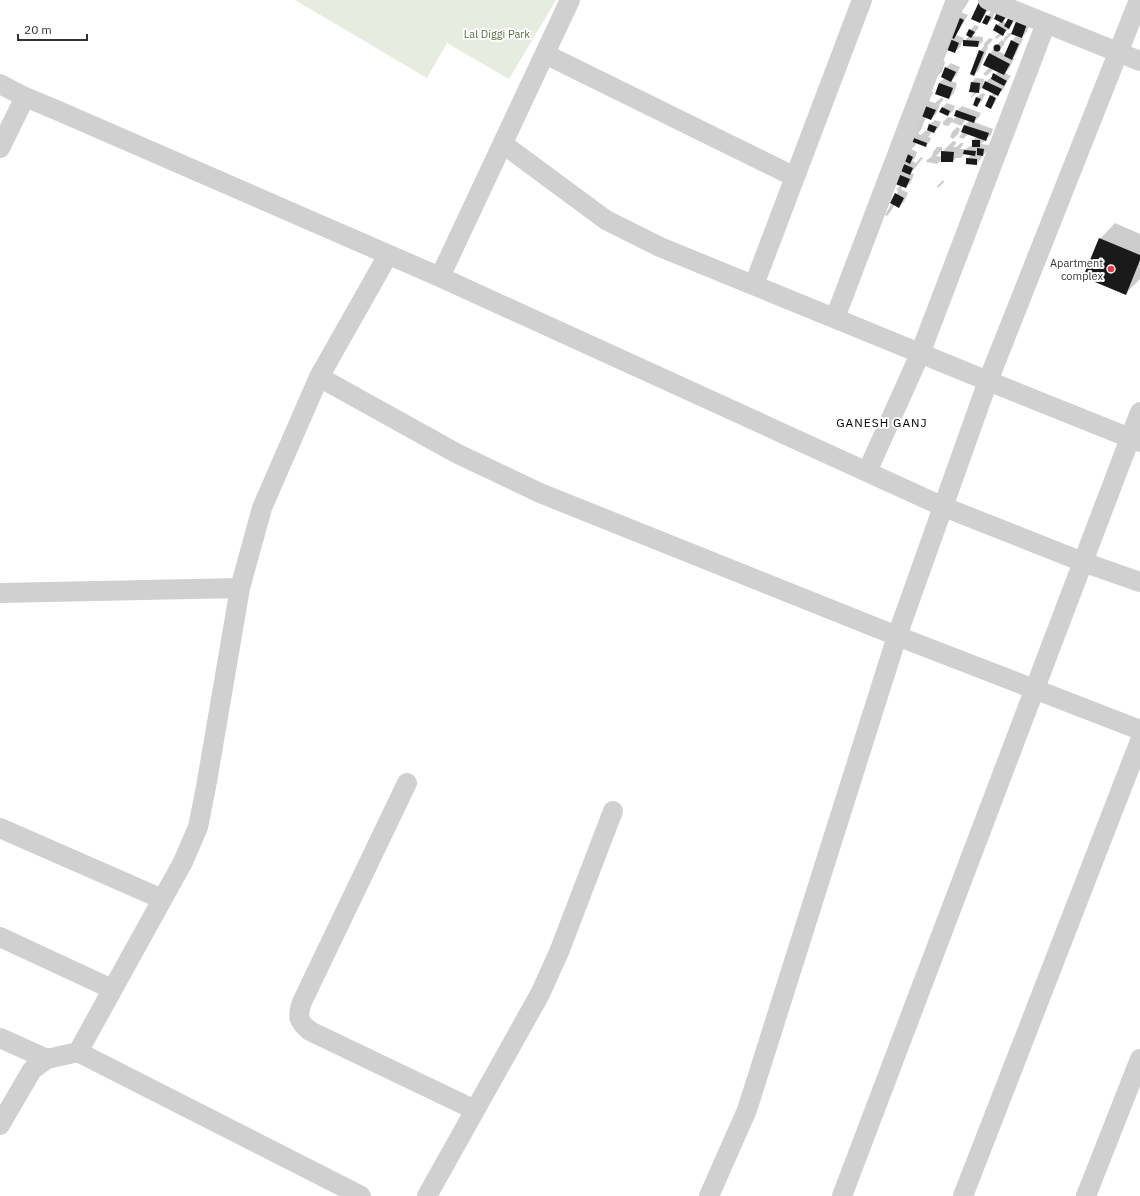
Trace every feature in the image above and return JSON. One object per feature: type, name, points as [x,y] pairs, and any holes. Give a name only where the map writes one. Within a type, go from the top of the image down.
[{"type":"street","points":[[440,277],[570,0]]},
{"type":"street","points":[[754,285],[862,0]]},
{"type":"street","points":[[835,318],[956,0]]},
{"type":"street","points":[[988,0],[1014,5],[1046,23],[1140,61]]},
{"type":"street","points":[[709,1196],[747,1110],[897,636],[988,381],[1139,0]]},
{"type":"street","points":[[867,472],[920,354],[1046,23]]},
{"type":"street","points":[[545,54],[795,177]]},
{"type":"street","points":[[0,84],[25,97],[54,108],[440,277],[944,507],[1083,562],[1140,582]]},
{"type":"street","points":[[0,148],[25,97]]},
{"type":"street","points":[[503,144],[606,220],[660,247],[920,354],[1135,440]]},
{"type":"street","points":[[78,1052],[183,862],[198,827],[240,588],[262,508],[319,377],[388,255]]},
{"type":"street","points":[[319,377],[456,453],[540,494],[897,636],[1140,730]]},
{"type":"street","points":[[842,1196],[1083,562],[1135,440],[1140,412]]},
{"type":"street","points":[[0,593],[240,588]]},
{"type":"street","points":[[963,1196],[1140,741]]},
{"type":"street","points":[[407,783],[298,1013],[301,1024],[310,1031],[475,1110]]},
{"type":"street","points":[[427,1196],[540,994],[559,952],[613,811]]},
{"type":"street","points":[[0,828],[162,899]]},
{"type":"street","points":[[0,937],[112,989]]},
{"type":"street","points":[[0,1038],[47,1059]]},
{"type":"street","points":[[0,1125],[32,1070],[47,1059],[78,1052],[361,1196]]},
{"type":"street","points":[[1086,1196],[1135,1088],[1140,1059]]},
{"type":"green space","name":"Lal Diggi Park","points":[[295,0],[556,0],[509,79],[447,43],[427,78]]},
{"type":"building","points":[[979,2],[988,7],[980,23],[971,19]]},
{"type":"building","points":[[998,10],[1007,15],[1002,23],[994,19]]},
{"type":"building","points":[[954,15],[964,20],[954,39],[944,33]]},
{"type":"building","points":[[986,15],[991,17],[987,25],[982,23]]},
{"type":"building","points":[[1010,15],[1015,17],[1009,29],[1004,26]]},
{"type":"building","points":[[1017,19],[1027,24],[1022,38],[1011,34]]},
{"type":"building","points":[[996,24],[1006,30],[1003,36],[993,30]]},
{"type":"building","points":[[969,29],[975,32],[971,38],[966,35]]},
{"type":"building","points":[[943,36],[959,43],[955,53],[939,47]]},
{"type":"building","points":[[963,40],[979,41],[978,47],[963,46]]},
{"type":"building","points":[[1011,40],[1019,44],[1012,60],[1004,56]]},
{"type":"building","points":[[997,44],[1000,45],[1000,51],[997,52],[994,51],[993,48],[994,45]]},
{"type":"building","points":[[979,50],[984,52],[974,76],[970,74]]},
{"type":"building","points":[[989,53],[1010,64],[1004,75],[983,65]]},
{"type":"building","points":[[945,67],[956,72],[951,82],[941,77]]},
{"type":"building","points":[[993,73],[1007,81],[1004,86],[991,79]]},
{"type":"building","points":[[985,81],[1002,89],[998,96],[982,88]]},
{"type":"building","points":[[971,82],[980,83],[979,93],[969,92]]},
{"type":"building","points":[[939,83],[953,88],[949,99],[935,94]]},
{"type":"building","points":[[990,95],[996,98],[991,109],[985,106]]},
{"type":"building","points":[[976,97],[981,99],[977,107],[973,105]]},
{"type":"building","points":[[925,106],[936,110],[931,120],[914,113]]},
{"type":"building","points":[[942,107],[950,111],[948,116],[939,112]]},
{"type":"building","points":[[956,110],[976,117],[974,123],[954,116]]},
{"type":"building","points":[[929,124],[937,127],[934,133],[927,130]]},
{"type":"building","points":[[964,125],[989,133],[986,141],[961,132]]},
{"type":"building","points":[[906,135],[927,143],[926,147],[905,139]]},
{"type":"building","points":[[972,140],[980,140],[980,147],[972,147]]},
{"type":"building","points":[[977,148],[984,149],[983,156],[977,155]]},
{"type":"building","points":[[964,150],[976,151],[975,156],[963,154]]},
{"type":"building","points":[[902,151],[913,157],[910,164],[899,158]]},
{"type":"building","points":[[941,151],[954,152],[953,162],[941,162]]},
{"type":"building","points":[[966,158],[977,159],[977,165],[966,164]]},
{"type":"building","points":[[897,161],[913,168],[910,175],[894,168]]},
{"type":"building","points":[[893,172],[910,179],[906,188],[890,182]]},
{"type":"building","points":[[895,193],[904,198],[899,208],[890,203]]},
{"type":"building","name":"Apartment complex","points":[[1099,238],[1140,255],[1140,260],[1126,295],[1083,277]]},
{"type":"place","name":"Apartment complex","points":[[1111,269]]},
{"type":"district","name":"GANESH GANJ","points":[[882,423]]}]
